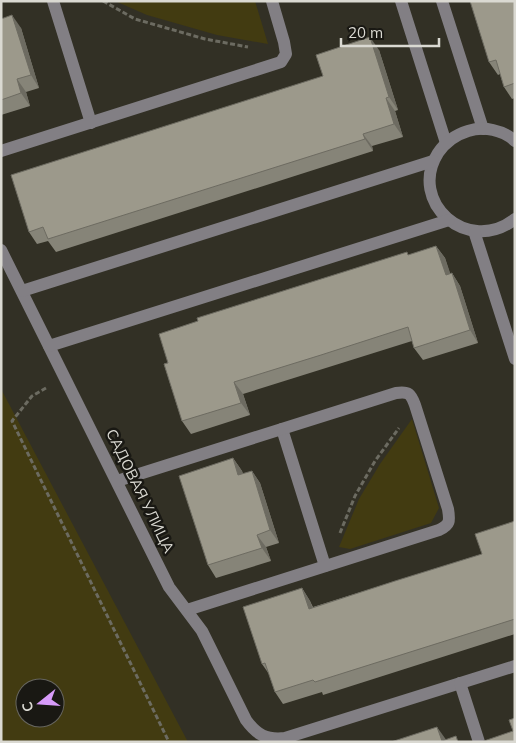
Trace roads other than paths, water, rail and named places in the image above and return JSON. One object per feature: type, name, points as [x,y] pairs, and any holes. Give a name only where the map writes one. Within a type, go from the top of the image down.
[{"type":"street","points":[[53,1],[91,123]]},
{"type":"street","points":[[1,151],[282,62],[286,54],[272,1]]},
{"type":"street","points":[[401,1],[446,143]]},
{"type":"street","points":[[442,1],[483,129]]},
{"type":"street","points":[[513,138],[493,130],[483,129],[474,129],[458,134],[446,143],[433,161],[430,178],[432,196],[441,212],[454,224],[471,231],[488,232],[514,224]]},
{"type":"street","points":[[22,291],[433,161]]},
{"type":"street","points":[[49,346],[449,220]]},
{"type":"street","points":[[474,231],[515,359]]},
{"type":"street","name":"САДОВАЯ УЛИЦА","points":[[1,250],[170,587],[202,631],[246,720],[253,730],[263,736],[274,739],[285,738],[460,683]]},
{"type":"street","points":[[117,481],[396,393],[404,392],[411,396],[448,509],[450,520],[446,527],[187,610]]},
{"type":"street","points":[[282,429],[326,566]]},
{"type":"street","points":[[479,742],[460,683],[515,666]]}]
